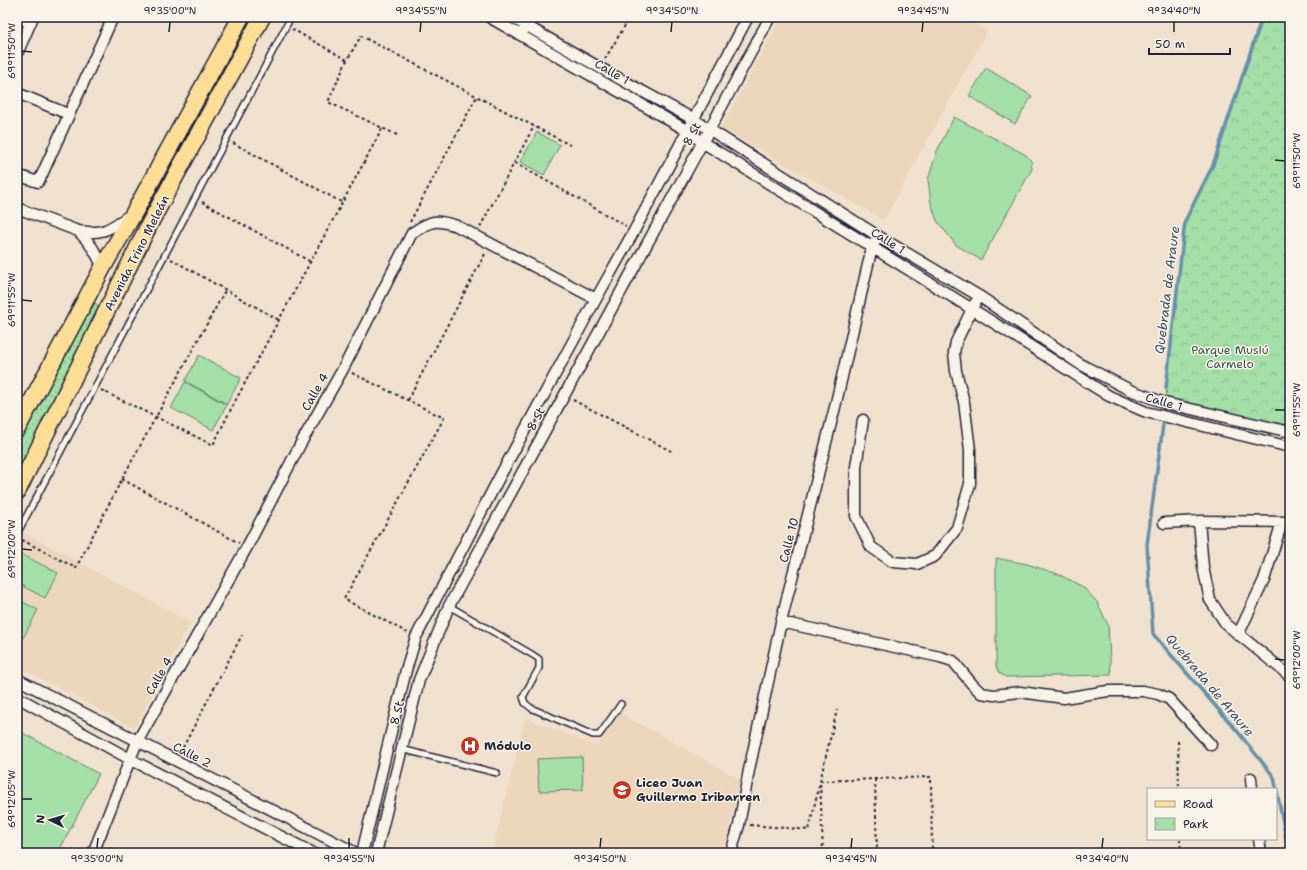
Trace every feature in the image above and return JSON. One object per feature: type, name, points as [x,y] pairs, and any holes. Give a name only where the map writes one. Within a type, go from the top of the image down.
[{"type":"main road","name":"Avenida Trino Meleán","points":[[17,429],[103,267],[241,17]]},
{"type":"main road","name":"Avenida Trino Meleán","points":[[17,492],[150,223],[262,17]]},
{"type":"street","points":[[17,17],[32,20],[17,54]]},
{"type":"street","points":[[17,175],[38,182],[68,114],[114,17]]},
{"type":"street","name":"Calle 1","points":[[489,17],[688,131],[702,142],[872,246],[1109,396],[1146,412],[1290,447]]},
{"type":"street","name":"Calle 1","points":[[511,17],[528,21],[600,68],[710,129],[878,236],[979,296],[1080,364],[1130,390],[1165,403],[1290,432]]},
{"type":"street","name":"8 St","points":[[362,853],[406,670],[416,637],[504,469],[688,131],[748,17]]},
{"type":"street","name":"8 St","points":[[376,853],[419,680],[449,606],[770,17]]},
{"type":"street","points":[[521,35],[528,21]]},
{"type":"street","points":[[17,93],[68,114]]},
{"type":"street","points":[[17,208],[78,231],[101,232],[116,225],[135,211]]},
{"type":"street","name":"Calle 4","points":[[92,853],[137,742],[247,547],[301,443],[343,369],[412,232],[426,224],[441,221],[458,226],[596,299]]},
{"type":"street","points":[[78,231],[94,249],[103,267]]},
{"type":"street","name":"Calle 10","points":[[731,853],[739,824],[749,770],[782,622],[835,407],[872,246],[878,236]]},
{"type":"street","points":[[863,420],[856,467],[856,516],[871,547],[893,562],[917,564],[935,556],[957,528],[970,484],[970,450],[964,402],[956,370],[954,353],[956,342],[979,296]]},
{"type":"street","points":[[1199,521],[1203,568],[1210,600],[1226,624],[1290,676]]},
{"type":"street","points":[[1164,523],[1199,521],[1286,522],[1264,580],[1238,635]]},
{"type":"street","points":[[782,622],[953,661],[981,693],[994,695],[1020,692],[1064,698],[1108,691],[1137,691],[1158,694],[1169,699],[1211,745]]},
{"type":"street","name":"Calle 2","points":[[17,679],[137,742],[356,853]]},
{"type":"street","points":[[17,696],[130,758],[313,853]]},
{"type":"street","points":[[1251,778],[1252,788]]},
{"type":"street","points":[[1259,840],[1261,853]]},
{"type":"lane","points":[[17,534],[291,17]]},
{"type":"lane","points":[[449,606],[533,654],[539,659],[538,668],[523,697],[525,703],[531,708],[593,735],[599,734],[602,731],[621,704]]},
{"type":"lane","points":[[401,749],[497,773]]},
{"type":"path","points":[[600,68],[630,17]]},
{"type":"path","points":[[286,26],[347,60]]},
{"type":"path","points":[[397,136],[328,102],[347,60],[362,36],[570,145]]},
{"type":"path","points":[[408,226],[477,96]]},
{"type":"path","points":[[476,236],[534,126]]},
{"type":"path","points":[[94,387],[213,445],[382,129]]},
{"type":"path","points":[[226,139],[343,203]]},
{"type":"path","points":[[515,163],[634,231]]},
{"type":"path","points":[[195,198],[311,262]]},
{"type":"path","points":[[408,400],[490,244]]},
{"type":"path","points":[[164,255],[279,320]]},
{"type":"path","points":[[17,537],[76,568],[122,479],[226,289]]},
{"type":"path","points":[[343,369],[444,418],[344,599],[416,637]]},
{"type":"path","points":[[564,395],[671,451]]},
{"type":"path","points":[[122,479],[247,547]]},
{"type":"path","points":[[176,761],[242,635]]},
{"type":"path","points":[[739,824],[809,830],[837,710]]},
{"type":"path","points":[[1178,741],[1179,788]]},
{"type":"path","points":[[820,781],[931,777],[932,853]]},
{"type":"path","points":[[876,779],[877,853]]},
{"type":"path","points":[[820,781],[823,853]]},
{"type":"path","points":[[1180,840],[1181,853]]},
{"type":"shaded area","points":[[781,17],[962,17],[987,31],[884,220],[721,128]]},
{"type":"shaded area","points":[[17,529],[190,622],[134,728],[17,666]]},
{"type":"shaded area","name":"Liceo Juan Guillermo Iribarren","points":[[620,713],[740,779],[724,853],[492,853],[525,718],[597,746]]},
{"type":"green space","name":"Parque Musiú Carmelo","points":[[1264,17],[1290,17],[1290,421],[1276,429],[1165,403],[1185,221],[1213,165]]},
{"type":"green space","points":[[986,68],[1032,96],[1015,124],[969,96]]},
{"type":"green space","points":[[954,117],[1026,155],[1031,161],[1032,169],[981,260],[956,245],[937,221],[931,203],[928,180],[937,151]]},
{"type":"green space","points":[[537,132],[560,145],[544,175],[520,162]]},
{"type":"green space","points":[[95,303],[99,306],[17,474],[17,436]]},
{"type":"green space","points":[[199,355],[241,378],[227,404],[185,381]]},
{"type":"green space","points":[[185,382],[227,405],[213,430],[171,408]]},
{"type":"green space","points":[[17,552],[58,573],[45,598],[17,583]]},
{"type":"green space","points":[[996,558],[1027,564],[1058,574],[1083,587],[1097,602],[1108,625],[1111,675],[1006,677],[999,673],[996,666]]},
{"type":"green space","points":[[17,599],[38,610],[23,638],[17,635]]},
{"type":"green space","points":[[17,730],[99,774],[58,853],[17,853]]},
{"type":"green space","points":[[582,757],[583,790],[539,791],[537,759]]},
{"type":"waterway","name":"Quebrada de Araure","points":[[1166,388],[1185,221],[1213,165],[1262,17]]},
{"type":"waterway","name":"Quebrada de Araure","points":[[1163,425],[1147,545],[1153,634],[1238,732],[1274,777],[1276,788]]},
{"type":"waterway","name":"Quebrada de Araure","points":[[1277,792],[1289,853]]},
{"type":"place","name":"Módulo","points":[[470,746]]},
{"type":"place","name":"Liceo Juan Guillermo Iribarren","points":[[622,790]]}]
